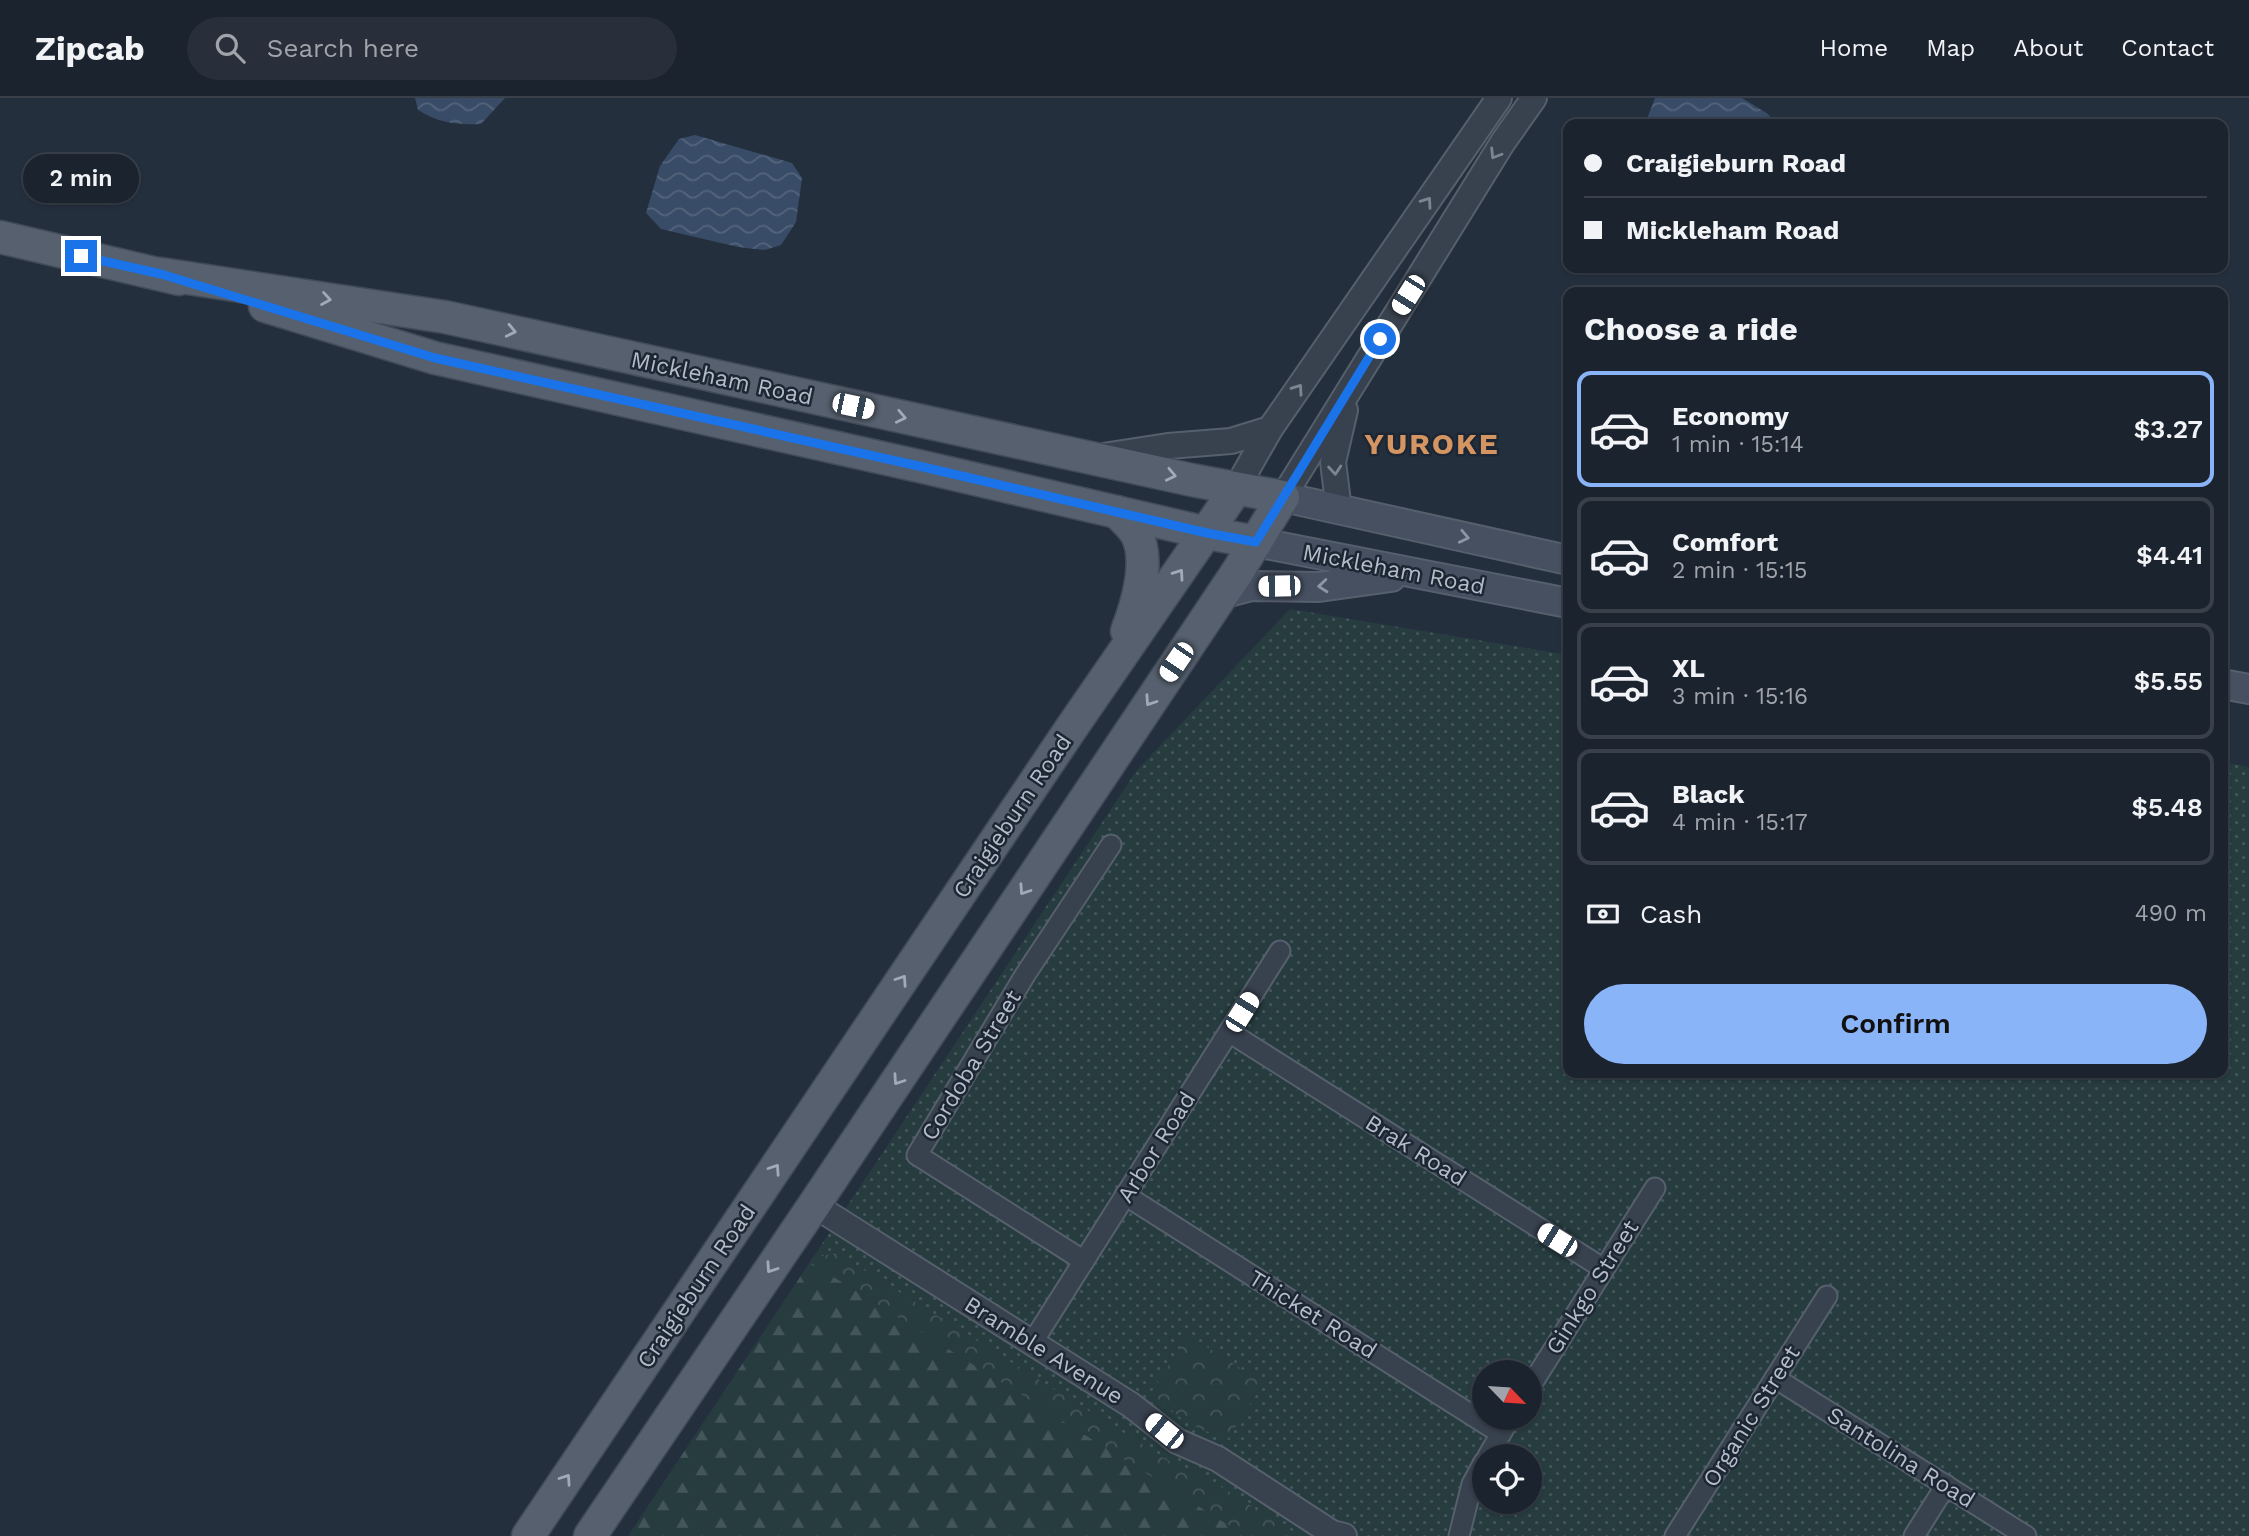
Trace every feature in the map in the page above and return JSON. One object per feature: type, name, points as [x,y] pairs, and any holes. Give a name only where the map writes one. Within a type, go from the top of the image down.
[{"type":"main road","name":"Mickleham Road","points":[[0,237],[161,274],[435,358],[1207,533],[1563,602]]},
{"type":"main road","name":"Mickleham Road","points":[[161,274],[445,317],[1563,559]]},
{"type":"main road","name":"Craigieburn Road","points":[[528,1536],[1237,489]]},
{"type":"main road","points":[[590,1536],[814,1205],[1256,542],[1283,497]]},
{"type":"main road","points":[[1111,672],[1137,603],[1142,574],[1137,535],[1117,512]]},
{"type":"main road","points":[[1221,594],[1251,586],[1319,587],[1415,573]]},
{"type":"main road","points":[[2228,685],[2249,689]]},
{"type":"street","name":"Craigieburn Road","points":[[1237,489],[1270,429],[1499,98]]},
{"type":"street","points":[[1283,497],[1503,142],[1534,98]]},
{"type":"street","points":[[1339,510],[1333,462],[1353,383]]},
{"type":"street","points":[[1092,458],[1168,446],[1231,441],[1270,429]]},
{"type":"street","name":"Cordoba Street","points":[[1084,1261],[917,1155],[1025,975],[1111,845]]},
{"type":"street","name":"Arbor Road","points":[[1032,1343],[1280,951]]},
{"type":"street","name":"Brak Road","points":[[1229,1032],[1604,1269]]},
{"type":"street","name":"Ginkgo Street","points":[[1542,1368],[1655,1188]]},
{"type":"street","name":"Thicket Road","points":[[1125,1195],[1472,1405]]},
{"type":"street","name":"Bramble Avenue","points":[[814,1205],[1131,1405],[1177,1441],[1218,1459],[1332,1533],[1344,1536]]},
{"type":"street","name":"Organic Street","points":[[1675,1536],[1827,1296]]},
{"type":"street","name":"Santolina Road","points":[[1775,1378],[2026,1536]]},
{"type":"street","points":[[1459,1536],[1472,1484]]},
{"type":"street","points":[[1914,1536],[1946,1486]]},
{"type":"green space","points":[[1290,609],[1563,654],[1563,1078],[2228,1078],[2228,763],[2249,767],[2249,1536],[1246,1536],[810,1262],[1137,770]]},
{"type":"green space","points":[[837,1253],[1167,1460],[1202,1475],[1300,1536],[1246,1536],[810,1262],[812,1258]]},
{"type":"green space","points":[[810,1262],[1246,1536],[628,1536]]},
{"type":"green space","points":[[1188,1335],[1264,1383],[1227,1440],[1187,1423],[1151,1393]]},
{"type":"water","points":[[415,98],[505,98],[481,124],[472,124],[433,118],[418,110]]},
{"type":"water","points":[[1655,98],[1742,98],[1772,119],[1647,119]]},
{"type":"water","points":[[695,135],[792,163],[802,178],[796,222],[781,245],[765,250],[738,247],[661,229],[646,213],[660,166],[679,139]]},
{"type":"district","name":"YUROKE","points":[[1432,444]]},
{"type":"route","points":[[81,256],[161,274],[435,358],[1256,542],[1380,339]]}]
